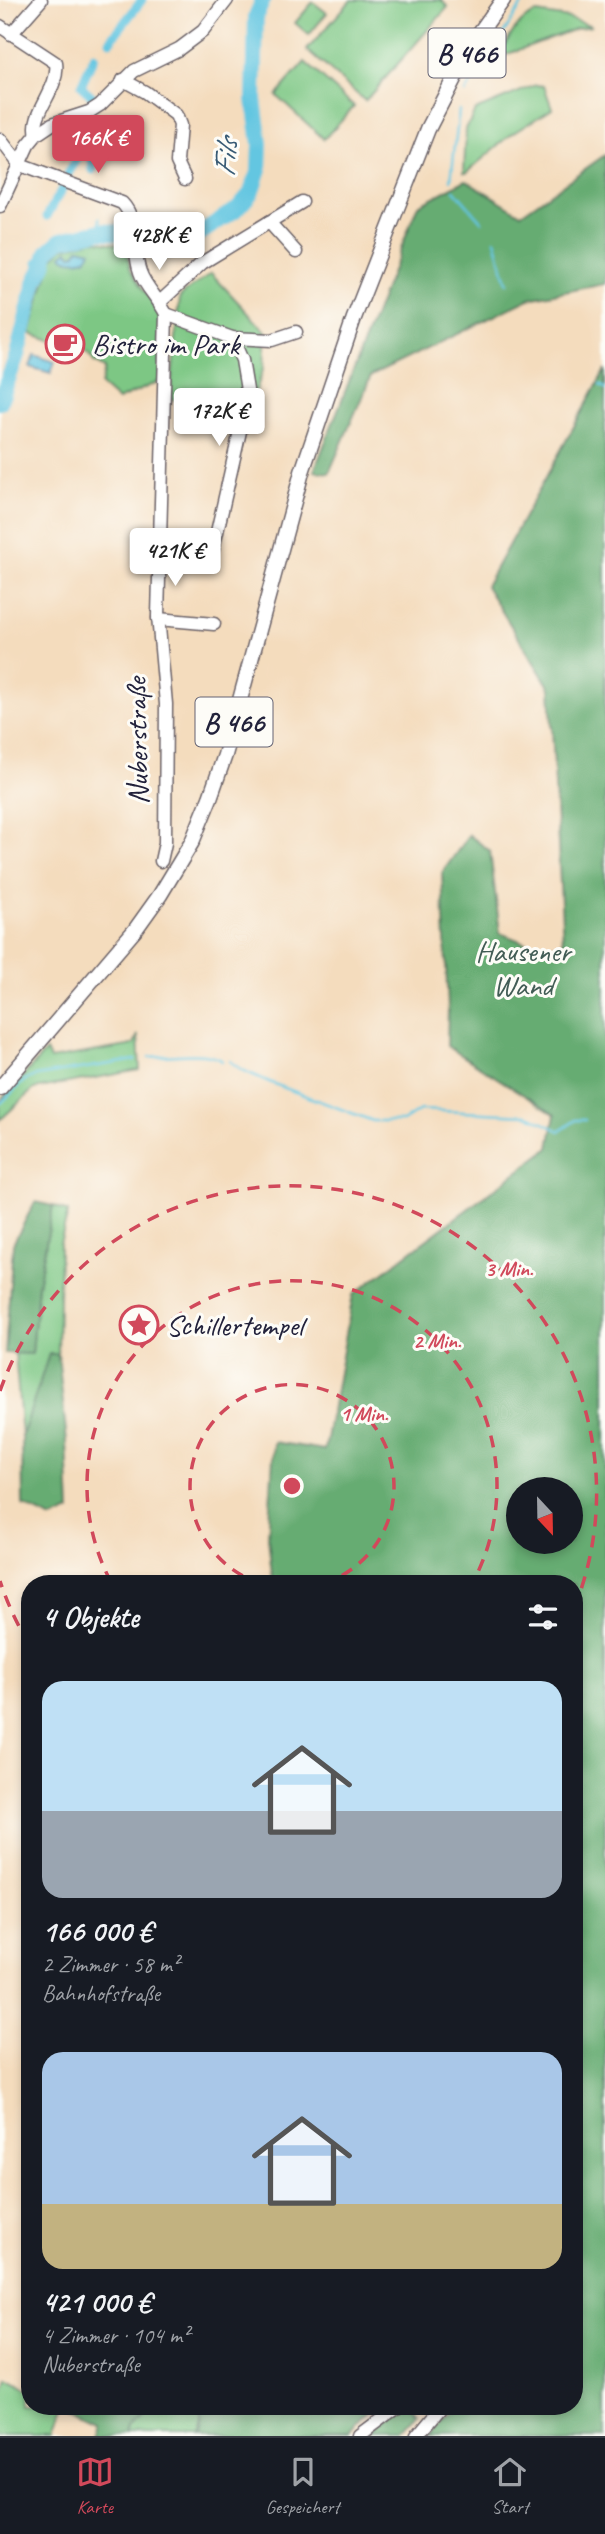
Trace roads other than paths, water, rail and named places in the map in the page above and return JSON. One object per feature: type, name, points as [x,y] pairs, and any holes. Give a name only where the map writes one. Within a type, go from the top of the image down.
[{"type":"main road","name":"B 466","points":[[0,1088],[135,930],[192,842],[225,755],[302,472],[354,318],[428,129],[473,42],[503,0]]},
{"type":"street","points":[[37,134],[35,123],[56,80],[56,63],[5,30],[41,0]]},
{"type":"street","points":[[0,204],[27,145],[37,134],[52,124],[89,112],[100,105],[122,80],[134,71],[179,49],[203,31],[227,0]]},
{"type":"street","points":[[122,80],[145,92],[176,115],[180,125],[177,162],[186,178]]},
{"type":"street","points":[[0,139],[20,165],[122,203],[130,212],[140,272],[166,314],[232,338],[272,340],[296,332]]},
{"type":"street","points":[[160,302],[202,263],[302,202]]},
{"type":"street","points":[[269,222],[296,252]]},
{"type":"street","name":"Nuberstraße","points":[[161,861],[164,842],[166,704],[158,619],[166,314]]},
{"type":"street","points":[[212,554],[248,396],[242,360],[232,338]]},
{"type":"street","points":[[158,619],[214,624]]},
{"type":"street","points":[[360,2436],[388,2415]]},
{"type":"street","points":[[416,2436],[434,2415]]},
{"type":"water","points":[[79,248],[91,251],[86,259],[70,260],[62,255],[68,250],[71,255],[75,254]]},
{"type":"water","points":[[34,355],[55,362],[51,373],[30,367]]},
{"type":"waterway","points":[[110,41],[142,0]]},
{"type":"waterway","name":"Fils","points":[[0,402],[17,355],[36,280],[47,252],[61,240],[101,231],[159,238],[193,238],[238,208],[251,193],[259,169],[260,144],[254,99],[256,16],[263,0]]},
{"type":"waterway","points":[[465,92],[525,0]]},
{"type":"waterway","points":[[94,57],[81,86],[94,98]]},
{"type":"waterway","points":[[451,180],[459,110]]},
{"type":"waterway","points":[[93,170],[90,139],[100,124]]},
{"type":"waterway","points":[[68,174],[90,139]]},
{"type":"waterway","points":[[47,216],[64,185]]},
{"type":"waterway","points":[[454,190],[482,222]]},
{"type":"waterway","points":[[99,218],[101,231]]},
{"type":"waterway","points":[[495,240],[507,283]]},
{"type":"waterway","name":"Fils","points":[[38,262],[44,265]]},
{"type":"waterway","name":"Fils","points":[[31,278],[36,280]]},
{"type":"waterway","points":[[600,385],[605,388]]},
{"type":"waterway","points":[[149,1057],[199,1055],[222,1061]]},
{"type":"waterway","points":[[0,1104],[25,1080],[36,1076],[135,1060]]},
{"type":"waterway","points":[[230,1061],[242,1070],[274,1084],[373,1121],[403,1121],[420,1110],[527,1115],[560,1131],[576,1120],[585,1120]]},
{"type":"place","name":"Bistro im Park","points":[[65,344]]},
{"type":"place","name":"Schillertempel","points":[[139,1325]]},
{"type":"park label","name":"Hausener Wand","points":[[523,968]]}]
